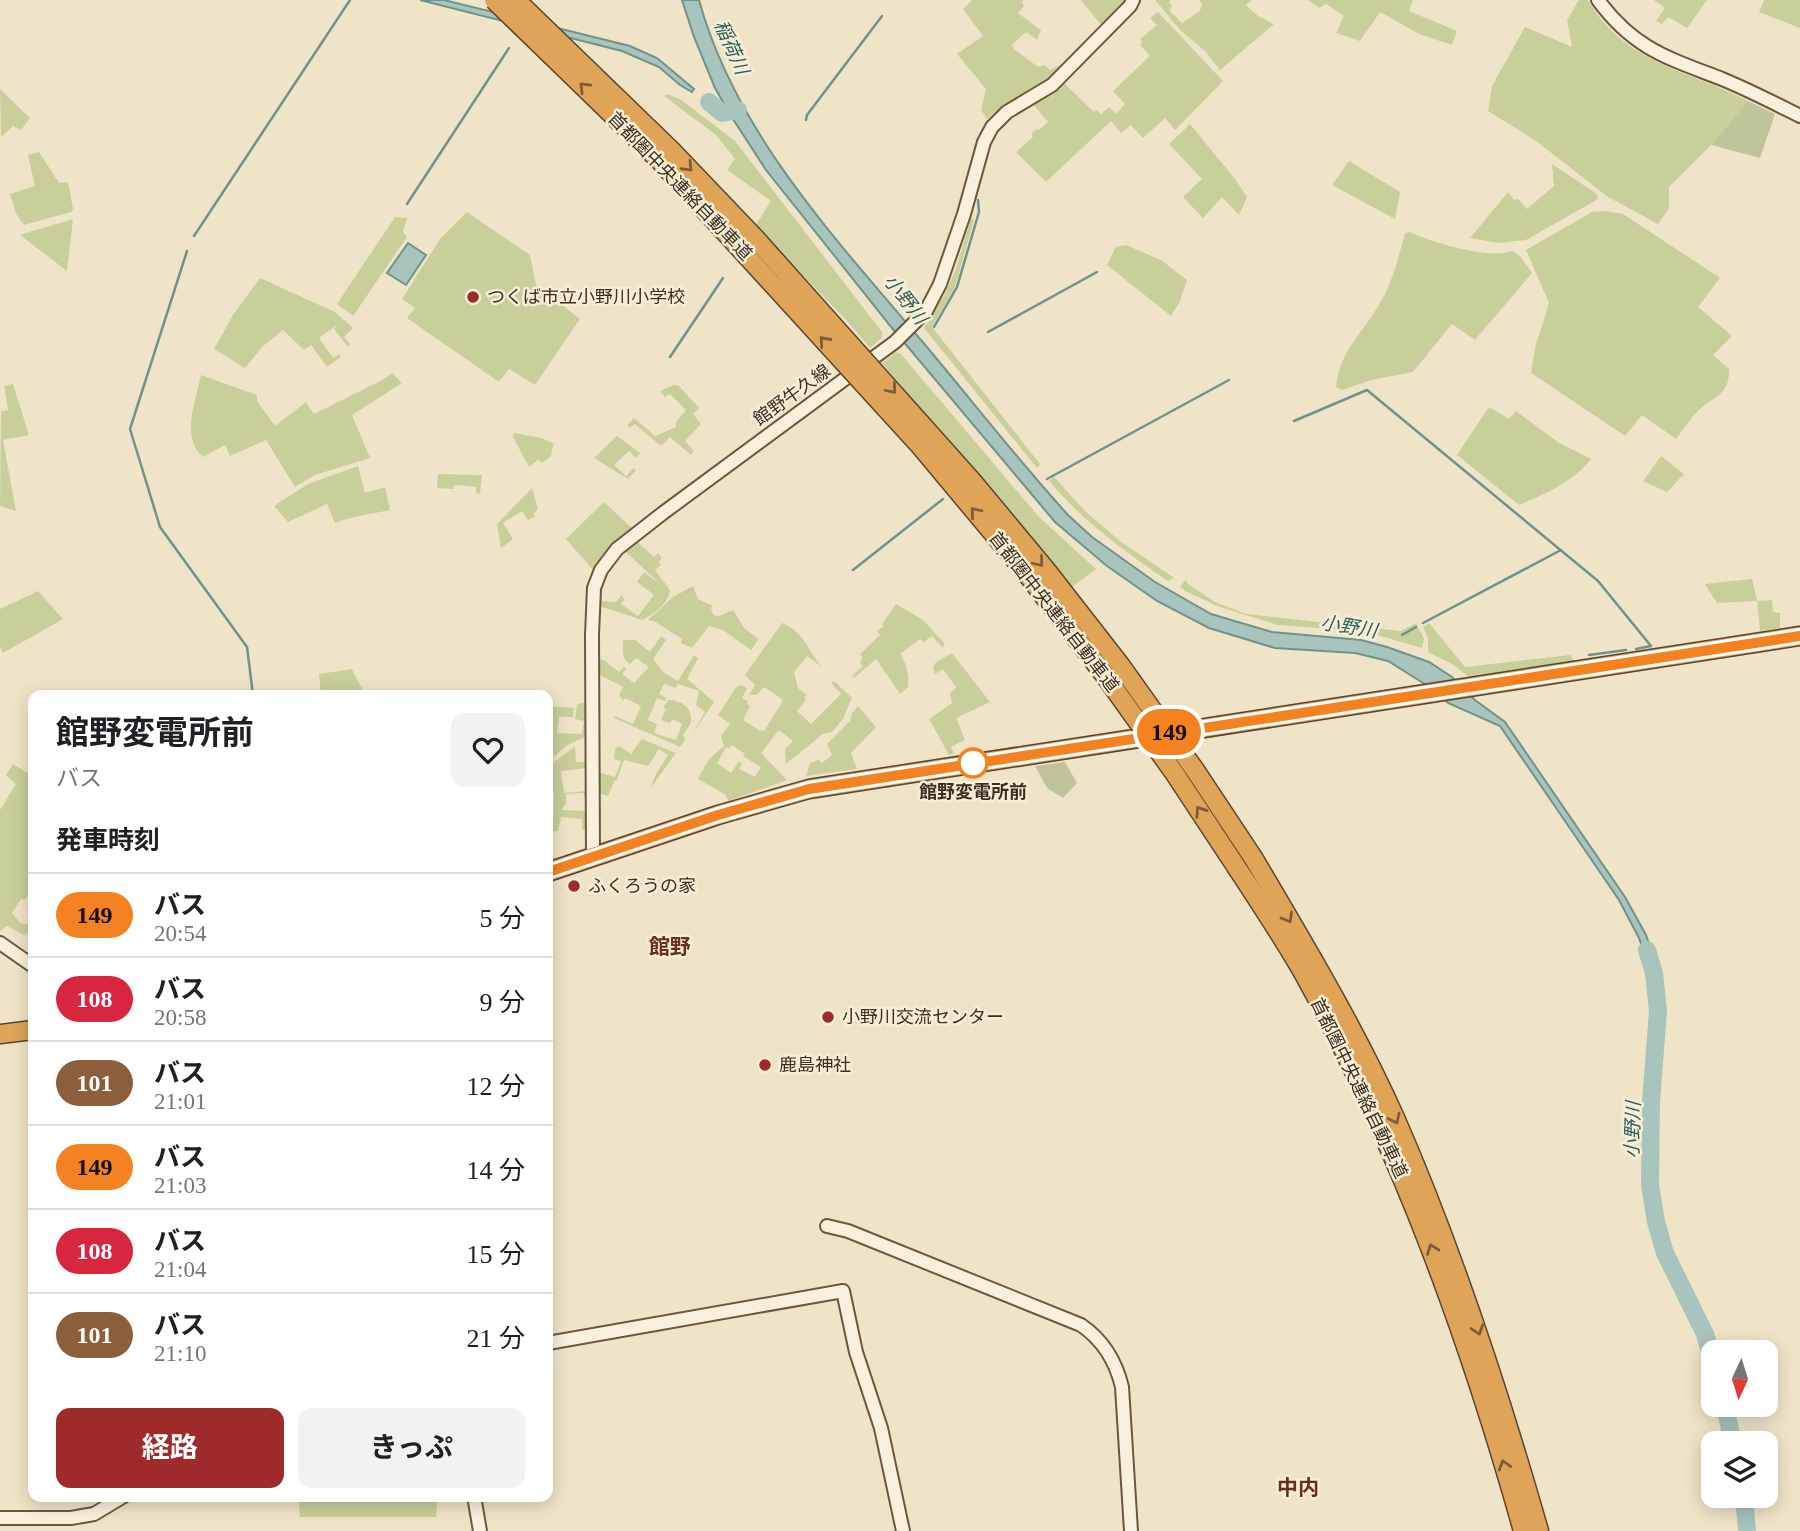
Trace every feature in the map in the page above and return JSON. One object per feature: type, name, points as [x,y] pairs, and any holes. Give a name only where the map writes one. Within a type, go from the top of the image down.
[{"type":"highway","name":"首都圏中央連絡自動車道","points":[[494,0],[660,161],[921,447],[1027,574],[1103,673],[1175,774],[1304,974],[1379,1124],[1455,1309],[1523,1531]]},
{"type":"highway","name":"首都圏中央連絡自動車道","points":[[516,0],[672,150],[757,239],[973,482],[1121,666],[1195,770],[1254,859],[1317,968],[1395,1118],[1439,1222],[1469,1305],[1539,1531]]},
{"type":"highway","points":[[553,870],[718,815],[809,789],[1800,636]]},
{"type":"highway","points":[[0,1034],[28,1031]]},
{"type":"street","name":"館野牛久線","points":[[593,857],[592,635],[594,588],[601,570],[617,549],[914,325],[926,311],[940,284],[964,214],[984,142],[992,127],[1007,112],[1052,85],[1124,13],[1133,0]]},
{"type":"street","points":[[1598,0],[1616,24],[1648,48],[1800,116]]},
{"type":"street","points":[[0,943],[28,963]]},
{"type":"street","points":[[827,1226],[848,1231],[1081,1325],[1098,1341],[1117,1367],[1122,1387],[1131,1531]]},
{"type":"street","points":[[553,1342],[843,1291],[856,1352],[881,1428],[903,1531]]},
{"type":"street","points":[[0,1518],[71,1518],[94,1514],[114,1502]]},
{"type":"street","points":[[475,1502],[480,1531]]},
{"type":"green space","points":[[972,0],[1024,0],[1024,6],[1018,13],[1041,30],[1037,40],[1026,32],[1012,45],[1038,67],[1045,65],[1050,70],[1062,64],[1042,85],[1001,107],[987,119],[981,110],[986,89],[957,54],[983,36],[963,9]]},
{"type":"green space","points":[[1081,0],[1129,0],[1102,26]]},
{"type":"green space","points":[[1155,0],[1171,0],[1169,2],[1172,6],[1169,10],[1182,23],[1200,11],[1202,4],[1199,0],[1252,0],[1246,5],[1258,16],[1274,24],[1220,70]]},
{"type":"green space","points":[[1308,0],[1413,0],[1409,11],[1457,31],[1452,45],[1419,34],[1380,12],[1360,41],[1336,33],[1344,16],[1326,4],[1319,8]]},
{"type":"green space","points":[[1579,0],[1588,0],[1603,22],[1620,39],[1639,52],[1748,101],[1711,145],[1669,187],[1669,208],[1658,224],[1608,197],[1536,141],[1488,111],[1492,86],[1525,27],[1572,47],[1567,20]]},
{"type":"green space","points":[[1654,0],[1707,0],[1687,28],[1668,17],[1662,24],[1656,21],[1665,8]]},
{"type":"green space","points":[[1764,0],[1800,0],[1800,28],[1759,12]]},
{"type":"green space","points":[[1158,12],[1223,81],[1175,130],[1165,118],[1143,138],[1131,125],[1121,133],[1111,121],[1046,182],[1016,152],[1033,137],[1031,133],[1048,122],[1033,104],[1063,82],[1094,112],[1096,110],[1101,114],[1109,107],[1116,114],[1125,104],[1113,91],[1150,56],[1140,45],[1140,39],[1157,25],[1150,18]]},
{"type":"green space","points":[[0,89],[30,118],[21,130],[13,126],[1,137]]},
{"type":"green space","points":[[667,94],[680,99],[735,141],[882,332],[882,338],[870,348],[755,226],[771,201],[727,170],[735,159],[716,135],[664,96]]},
{"type":"green space","points":[[1748,101],[1775,114],[1760,158],[1711,145]]},
{"type":"green space","points":[[1190,124],[1247,197],[1239,215],[1222,197],[1203,218],[1183,197],[1202,179],[1169,144]]},
{"type":"green space","points":[[39,152],[59,183],[68,182],[73,209],[71,212],[24,225],[16,214],[10,194],[35,186],[28,155]]},
{"type":"green space","points":[[1349,161],[1400,192],[1395,219],[1332,185]]},
{"type":"green space","points":[[1552,164],[1597,194],[1598,199],[1526,240],[1499,243],[1470,238],[1508,192],[1527,209],[1554,186]]},
{"type":"green space","points":[[467,212],[530,255],[536,285],[580,319],[535,385],[509,369],[499,382],[407,318],[415,308],[402,299],[440,239]]},
{"type":"green space","points":[[1592,212],[1623,214],[1720,278],[1698,307],[1732,336],[1713,355],[1729,369],[1729,378],[1723,391],[1697,412],[1676,439],[1642,415],[1625,436],[1531,373],[1535,348],[1549,303],[1526,250]]},
{"type":"green space","points":[[395,217],[407,218],[403,232],[407,237],[353,316],[337,304]]},
{"type":"green space","points":[[971,217],[974,220],[955,287],[932,327],[1040,464],[1037,468],[924,328],[945,294],[956,269]]},
{"type":"green space","points":[[73,219],[67,271],[20,235]]},
{"type":"green space","points":[[1405,233],[1475,252],[1513,251],[1521,257],[1532,273],[1475,340],[1452,324],[1413,372],[1371,380],[1342,390],[1336,387],[1342,363],[1384,296],[1395,270]]},
{"type":"green space","points":[[1126,245],[1161,260],[1187,280],[1180,301],[1171,316],[1107,265],[1116,247]]},
{"type":"green space","points":[[260,278],[335,312],[353,328],[344,337],[350,344],[348,347],[334,329],[337,325],[319,338],[333,358],[339,354],[341,357],[327,367],[311,345],[304,350],[283,330],[262,347],[245,368],[214,349],[233,315]]},
{"type":"green space","points":[[896,352],[901,354],[1039,517],[1096,569],[1071,588],[882,363]]},
{"type":"green space","points":[[392,373],[402,383],[352,415],[370,458],[315,475],[295,487],[266,440],[230,456],[225,445],[203,457],[192,440],[193,407],[201,375],[257,395],[257,401],[275,426],[306,402],[314,414]]},
{"type":"green space","points":[[13,384],[29,435],[3,440],[16,511],[0,506],[1,411],[8,410],[4,386]]},
{"type":"green space","points":[[674,385],[679,386],[699,408],[693,414],[701,424],[685,441],[694,451],[691,455],[670,437],[661,446],[635,424],[630,428],[627,425],[634,418],[655,436],[676,427],[676,422],[686,410],[670,394],[665,397],[660,391]]},
{"type":"green space","points":[[1489,407],[1509,419],[1516,411],[1559,443],[1591,459],[1567,481],[1519,505],[1457,455]]},
{"type":"green space","points":[[514,433],[542,438],[554,444],[552,455],[542,463],[538,460],[529,467],[513,437]]},
{"type":"green space","points":[[617,436],[640,453],[636,458],[629,451],[614,465],[626,476],[634,468],[636,470],[628,479],[594,458]]},
{"type":"green space","points":[[1661,456],[1684,474],[1667,492],[1643,481]]},
{"type":"green space","points":[[358,466],[365,493],[385,487],[390,510],[335,523],[327,504],[288,522],[274,506],[308,484]]},
{"type":"green space","points":[[438,474],[482,475],[480,494],[476,493],[476,487],[454,485],[454,489],[437,488]]},
{"type":"green space","points":[[1054,477],[1086,512],[1120,541],[1174,578],[1168,581],[1091,523],[1049,481]]},
{"type":"green space","points":[[532,488],[538,509],[534,513],[535,517],[528,520],[522,511],[503,523],[513,539],[501,548],[497,524]]},
{"type":"green space","points":[[604,502],[633,529],[605,553],[594,571],[566,539]]},
{"type":"green space","points":[[636,541],[654,557],[658,553],[662,558],[659,562],[661,565],[655,570],[670,590],[664,604],[643,620],[599,606],[601,590],[602,601],[616,602],[622,595],[624,600],[621,604],[638,616],[654,595],[637,582],[644,572],[660,584],[625,551]]},
{"type":"green space","points":[[1752,579],[1757,601],[1717,603],[1705,584]]},
{"type":"green space","points":[[1186,580],[1215,602],[1246,614],[1401,631],[1416,623],[1424,639],[1422,648],[1363,631],[1278,625],[1217,606],[1185,591],[1180,586]]},
{"type":"green space","points":[[693,586],[698,599],[713,606],[711,609],[714,615],[719,616],[733,610],[745,629],[759,639],[751,650],[723,630],[709,626],[692,648],[681,643],[682,639],[654,621],[648,620],[673,597]]},
{"type":"green space","points":[[38,591],[63,619],[3,653],[0,646],[0,609]]},
{"type":"green space","points":[[1772,600],[1773,612],[1780,613],[1780,628],[1760,631],[1757,601]]},
{"type":"green space","points":[[896,604],[923,620],[945,644],[942,647],[932,636],[924,642],[920,639],[900,654],[908,674],[908,687],[900,694],[876,659],[854,678],[852,676],[863,666],[860,663],[860,654],[880,635],[877,631],[884,626],[882,624]]},
{"type":"green space","points":[[782,623],[801,637],[822,667],[807,656],[794,672],[798,688],[807,695],[797,711],[811,724],[841,694],[831,683],[834,681],[852,698],[843,719],[832,732],[823,734],[786,764],[785,749],[793,741],[779,730],[761,753],[787,780],[728,801],[726,795],[698,779],[709,759],[724,746],[721,736],[730,724],[718,715],[736,687],[741,685],[747,688],[742,698],[748,701],[750,706],[743,720],[760,731],[765,730],[782,702],[782,699],[764,687],[757,695],[749,695],[755,685],[745,675]],"holes":[[[732,745],[745,754],[743,756],[761,767],[755,777],[739,769],[742,764],[739,761],[731,773],[717,763],[726,747],[729,749]]]},
{"type":"green space","points":[[1429,623],[1465,667],[1570,655],[1574,661],[1469,677],[1452,664],[1428,652],[1428,638],[1423,627]]},
{"type":"green space","points":[[661,636],[666,640],[653,659],[663,672],[678,681],[694,655],[698,658],[687,679],[714,702],[692,735],[705,712],[696,705],[699,691],[678,684],[676,688],[664,684],[659,694],[667,698],[665,701],[657,698],[648,720],[657,724],[654,733],[676,740],[682,724],[672,719],[670,723],[661,720],[666,709],[663,708],[668,700],[684,705],[690,711],[691,720],[680,747],[614,718],[615,716],[633,724],[641,706],[625,698],[623,701],[619,695],[623,687],[598,674],[599,659],[604,660],[619,672],[624,667],[626,669],[622,674],[634,683],[649,667],[636,658],[630,664],[627,662],[623,654],[623,640],[635,640],[650,652]]},
{"type":"green space","points":[[952,653],[990,702],[956,718],[965,740],[951,747],[954,753],[949,755],[929,719],[952,703],[950,693],[956,687],[943,669],[935,674],[933,667],[936,662]]},
{"type":"green space","points":[[352,669],[362,690],[321,690],[319,674]]},
{"type":"green space","points":[[587,703],[587,736],[568,745],[553,757],[553,706],[574,708],[573,717],[559,717],[557,733],[582,734],[584,721],[575,719],[577,705]]},
{"type":"green space","points":[[858,706],[876,727],[851,753],[857,769],[806,776],[810,763],[819,760],[822,763],[832,755],[827,744],[850,721]]},
{"type":"green space","points":[[642,739],[676,753],[650,789],[668,755],[659,749],[648,766],[624,760],[608,796],[598,793],[598,772],[615,777],[621,761],[614,759],[615,749],[619,746],[630,755]]},
{"type":"green space","points":[[575,746],[576,762],[587,762],[587,768],[561,771],[564,793],[587,791],[586,804],[584,793],[566,794],[566,804],[561,810],[588,811],[587,830],[582,830],[582,819],[561,817],[558,831],[553,831],[553,763]]},
{"type":"green space","points":[[1065,762],[1077,783],[1063,798],[1047,788],[1035,766]]},
{"type":"green space","points":[[13,764],[28,774],[28,896],[25,900],[21,899],[12,913],[20,923],[28,925],[28,932],[24,935],[7,926],[0,931],[0,810],[16,784],[6,775]]},
{"type":"green space","points":[[299,1502],[437,1502],[436,1517],[300,1517]]},
{"type":"water","points":[[420,0],[444,0],[630,46],[657,58],[694,89],[692,92],[659,67],[622,51]]},
{"type":"water","points":[[682,0],[699,0],[715,48],[737,94],[762,139],[791,181],[855,262],[1068,515],[1092,537],[1155,582],[1211,614],[1272,632],[1361,640],[1429,662],[1452,677],[1475,700],[1505,722],[1625,897],[1646,935],[1659,973],[1651,973],[1639,938],[1619,900],[1500,726],[1448,703],[1388,661],[1355,653],[1275,648],[1209,628],[1157,601],[1107,566],[1055,522],[892,328],[766,170],[715,88]]},
{"type":"water","points":[[408,243],[426,255],[406,285],[387,273]]},
{"type":"waterway","points":[[194,236],[350,0]]},
{"type":"waterway","points":[[806,120],[807,115],[882,16]]},
{"type":"waterway","points":[[407,204],[509,48]]},
{"type":"waterway","name":"小野川","points":[[709,102],[722,113],[738,110]]},
{"type":"waterway","points":[[934,327],[957,287],[979,212],[978,200]]},
{"type":"waterway","points":[[187,251],[130,429],[160,527],[247,647],[252,690]]},
{"type":"waterway","points":[[988,332],[1097,272]]},
{"type":"waterway","points":[[670,357],[723,278]]},
{"type":"waterway","points":[[1047,479],[1229,380]]},
{"type":"waterway","points":[[1294,421],[1367,390],[1598,581],[1651,646]]},
{"type":"waterway","points":[[853,570],[943,499]]},
{"type":"waterway","points":[[1423,623],[1561,550]]},
{"type":"waterway","points":[[1402,635],[1416,627]]},
{"type":"waterway","points":[[1636,649],[1651,646]]},
{"type":"waterway","points":[[1589,655],[1626,650]]},
{"type":"waterway","name":"小野川","points":[[1647,950],[1654,973],[1658,1011],[1651,1102],[1650,1185],[1656,1222],[1665,1253],[1707,1340]]},
{"type":"waterway","name":"小野川","points":[[1728,1418],[1730,1431]]},
{"type":"waterway","name":"小野川","points":[[1745,1508],[1747,1531]]},
{"type":"bus line","name":"149","points":[[553,870],[718,815],[809,789],[1800,636]]},
{"type":"place","name":"つくば市立小野川小学校","points":[[473,297]]},
{"type":"place","name":"館野変電所前","points":[[973,763]]},
{"type":"place","name":"ふくろうの家","points":[[574,886]]},
{"type":"place","name":"小野川交流センター","points":[[828,1017]]},
{"type":"place","name":"鹿島神社","points":[[765,1065]]},
{"type":"district","name":"館野","points":[[670,947]]},
{"type":"district","name":"中内","points":[[1298,1488]]},
{"type":"water label","name":"稲荷川","points":[[732,47]]}]
